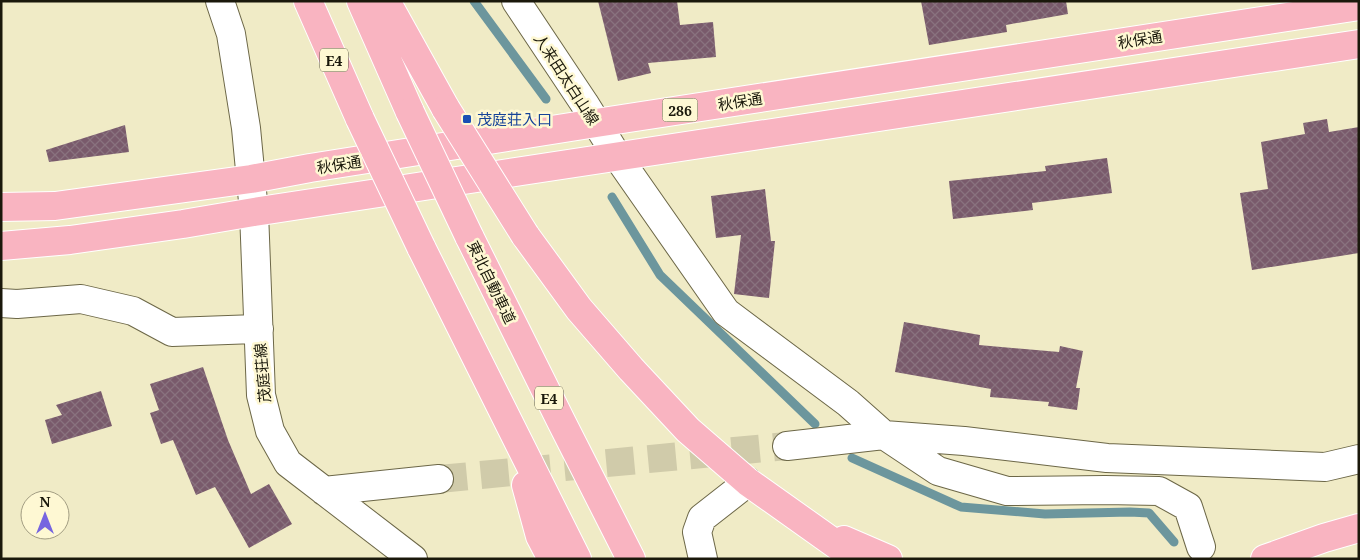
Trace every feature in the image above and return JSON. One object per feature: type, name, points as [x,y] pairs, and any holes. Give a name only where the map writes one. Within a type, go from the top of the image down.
[{"type":"highway","name":"E4","points":[[308,1],[360,119],[421,247],[577,559]]},
{"type":"highway","name":"東北自動車道","points":[[360,1],[469,236],[631,559]]},
{"type":"highway","points":[[386,1],[446,109],[525,235],[579,309],[631,369],[688,430],[748,482],[859,559]]},
{"type":"highway","name":"秋保通","points":[[1,207],[55,206],[251,179],[1310,7],[1359,6]]},
{"type":"highway","name":"286","points":[[1,246],[88,237],[183,224],[617,156],[1359,44]]},
{"type":"highway","points":[[509,425],[540,536],[552,559]]},
{"type":"highway","points":[[798,517],[843,540],[888,559]]},
{"type":"highway","points":[[1265,559],[1359,528]]},
{"type":"street","name":"茂庭荘線","points":[[220,1],[231,34],[246,128],[254,212],[261,395],[270,431],[288,463],[413,559]]},
{"type":"street","name":"人来田太白山線","points":[[516,1],[617,156],[726,312],[848,402],[884,435],[938,471],[1007,491],[1159,491],[1188,507],[1201,547]]},
{"type":"street","points":[[6,307],[81,299],[133,311],[172,332],[259,328]]},
{"type":"street","points":[[787,446],[884,435],[964,441],[1117,458],[1325,467],[1359,460]]},
{"type":"street","points":[[324,491],[439,479]]},
{"type":"street","points":[[703,559],[697,532],[702,518],[748,482]]},
{"type":"building","points":[[598,1],[677,1],[680,25],[713,22],[716,57],[648,63],[651,73],[618,81]]},
{"type":"building","points":[[921,1],[1066,1],[1068,14],[1006,25],[1007,32],[929,45]]},
{"type":"building","points":[[1327,119],[1329,132],[1359,127],[1359,253],[1252,270],[1240,193],[1268,189],[1261,142],[1305,134],[1303,123]]},
{"type":"building","points":[[125,125],[129,152],[49,162],[46,150]]},
{"type":"building","points":[[1107,158],[1112,193],[1032,203],[1033,210],[953,219],[949,181],[1046,171],[1045,166]]},
{"type":"building","points":[[765,189],[771,241],[775,241],[769,298],[734,294],[741,235],[716,238],[711,196]]},
{"type":"building","points":[[904,322],[980,335],[979,345],[1059,352],[1060,346],[1083,351],[1076,388],[1080,388],[1077,410],[1048,406],[1049,402],[990,397],[991,389],[895,372]]},
{"type":"building","points":[[203,367],[228,440],[251,494],[269,484],[292,524],[249,548],[215,487],[196,495],[173,440],[161,444],[150,413],[159,410],[150,384]]},
{"type":"building","points":[[101,391],[112,426],[52,444],[45,420],[62,415],[56,405]]},
{"type":"waterway","points":[[474,1],[546,99]]},
{"type":"waterway","points":[[612,197],[660,275],[815,424]]},
{"type":"waterway","points":[[852,458],[961,507],[1045,514],[1149,513],[1174,542]]},
{"type":"tunnel","points":[[439,479],[787,446]]},
{"type":"place","name":"茂庭荘入口","points":[[467,119]]}]
